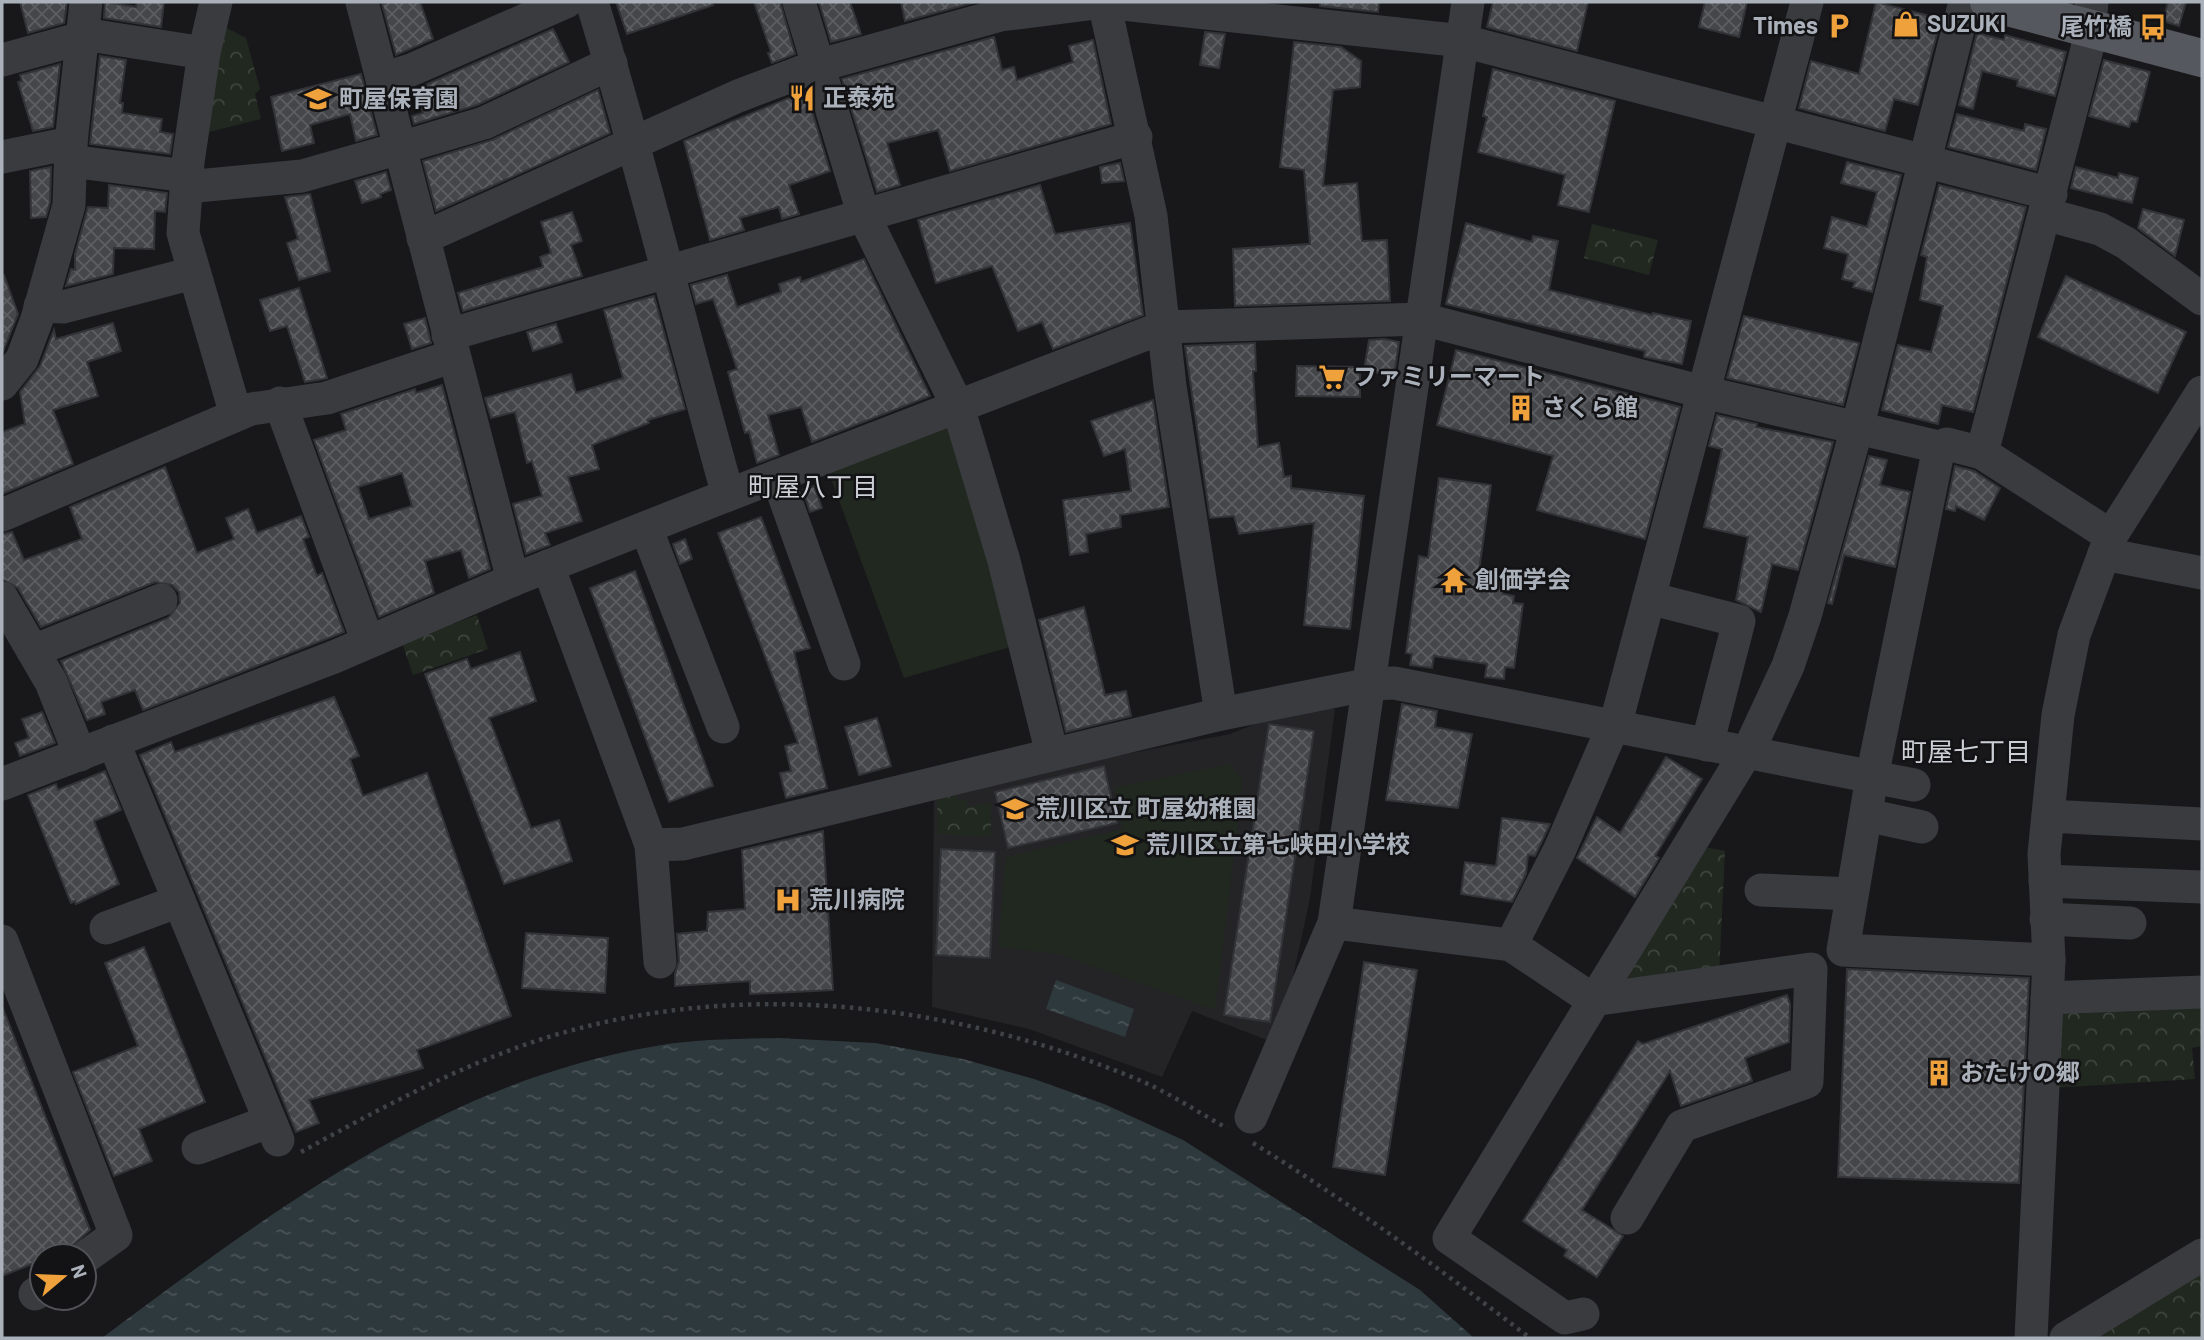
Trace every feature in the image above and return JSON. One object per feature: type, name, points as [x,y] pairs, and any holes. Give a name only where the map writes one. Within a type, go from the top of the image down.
[{"type":"main road","points":[[1989,2],[2092,15],[2202,58]]},
{"type":"street","points":[[2,384],[22,359],[69,205],[71,153],[86,2]]},
{"type":"street","points":[[216,2],[204,53],[183,233],[236,415]]},
{"type":"street","points":[[362,2],[513,580]]},
{"type":"street","points":[[382,79],[411,70],[566,2]]},
{"type":"street","points":[[592,2],[635,143],[666,273],[728,495]]},
{"type":"street","points":[[799,2],[864,216],[958,407],[1004,562],[1052,754]]},
{"type":"street","points":[[1104,2],[1136,137],[1151,216],[1170,386],[1221,714]]},
{"type":"street","points":[[423,238],[738,96],[817,66],[998,8],[1104,2],[1463,41],[1926,161],[2048,204],[2100,229],[2126,243],[2202,299]]},
{"type":"street","points":[[1246,1131],[1334,923],[1371,684],[1468,2]]},
{"type":"street","points":[[1511,945],[1560,849],[1615,726],[1807,2]]},
{"type":"street","points":[[1583,1314],[1565,1318],[1449,1238],[1745,752],[1788,666],[1805,616],[1857,428],[1965,2]]},
{"type":"street","points":[[1982,453],[2048,204],[2092,15]]},
{"type":"street","points":[[2,60],[82,36],[204,53]]},
{"type":"street","points":[[2,157],[71,153],[187,182],[302,176],[484,123],[611,63]]},
{"type":"street","points":[[2,515],[236,415],[279,403],[327,397],[451,346],[666,273],[1136,137]]},
{"type":"street","points":[[40,306],[63,307],[193,273]]},
{"type":"street","points":[[2,784],[368,642],[513,580],[776,476],[1164,327],[1422,319],[1703,392],[1939,447],[1947,444],[1982,453],[2107,545],[2202,573]]},
{"type":"street","points":[[2031,1338],[2048,998],[2045,881],[2058,715],[2074,635],[2107,545],[2202,392]]},
{"type":"street","points":[[279,403],[368,642]]},
{"type":"street","points":[[1843,950],[1872,777],[1939,447]]},
{"type":"street","points":[[776,476],[844,664]]},
{"type":"street","points":[[646,528],[723,727]]},
{"type":"street","points":[[548,566],[649,841],[660,962]]},
{"type":"street","points":[[2,598],[51,682],[99,747],[173,903],[275,1141],[198,1148]]},
{"type":"street","points":[[1649,598],[1739,621],[1707,745]]},
{"type":"street","points":[[33,650],[161,600]]},
{"type":"street","points":[[649,841],[683,844],[1221,714],[1371,684],[1394,683],[1914,785]]},
{"type":"street","points":[[1866,816],[1923,827]]},
{"type":"street","points":[[2048,816],[2202,824]]},
{"type":"street","points":[[2045,881],[2202,887]]},
{"type":"street","points":[[1761,890],[1852,894]]},
{"type":"street","points":[[106,928],[173,903]]},
{"type":"street","points":[[2046,919],[2130,923]]},
{"type":"street","points":[[1334,923],[1511,945],[1594,1000],[1811,969]]},
{"type":"street","points":[[2,941],[116,1235],[98,1248]]},
{"type":"street","points":[[1627,1218],[1682,1126],[1807,1082],[1811,969],[1818,960],[1843,950],[2049,960]]},
{"type":"street","points":[[2048,998],[2202,992]]},
{"type":"street","points":[[2066,1338],[2202,1255]]},
{"type":"path","points":[[275,1141],[555,1035],[672,1010],[777,1002],[910,1013],[1041,1045],[1141,1081],[1246,1131],[1402,1241],[1530,1338]]},
{"type":"shaded area","name":"荒川区立第七峡田小学校","points":[[1311,701],[1335,709],[1310,898],[1288,1000],[1267,1040],[1192,1011],[1162,1077],[1029,1029],[932,1007],[934,791],[1230,734]]},
{"type":"green space","points":[[221,25],[246,38],[260,89],[255,94],[261,119],[205,133]]},
{"type":"green space","points":[[1592,224],[1658,240],[1649,275],[1584,258]]},
{"type":"green space","points":[[944,428],[949,429],[1010,647],[904,678],[829,473]]},
{"type":"green space","points":[[477,615],[488,649],[413,675],[402,643]]},
{"type":"green space","points":[[1229,764],[1243,780],[1215,1010],[1058,954],[998,947],[1006,857],[1123,829],[1114,788]]},
{"type":"green space","points":[[955,791],[959,801],[966,799],[968,807],[991,802],[991,837],[938,834],[937,796]]},
{"type":"green space","points":[[1699,846],[1725,851],[1719,975],[1606,991]]},
{"type":"green space","points":[[2202,999],[2202,1046],[2192,1048],[2195,1079],[2053,1088],[2054,1008]]},
{"type":"green space","points":[[2202,1259],[2202,1338],[2081,1338]]},
{"type":"water","points":[[1056,980],[1134,1009],[1125,1037],[1046,1009]]},
{"type":"water","points":[[778,1038],[875,1043],[963,1059],[1034,1079],[1104,1104],[1183,1140],[1420,1290],[1474,1338],[102,1338],[296,1199],[362,1158],[431,1121],[502,1089],[577,1064],[656,1046]]},
{"type":"building","points":[[20,2],[67,2],[64,23],[28,33]]},
{"type":"building","points":[[105,2],[136,7],[137,2],[164,2],[161,27],[104,18]]},
{"type":"building","points":[[420,2],[433,39],[396,55],[382,4]]},
{"type":"building","points":[[616,2],[712,2],[713,5],[627,34]]},
{"type":"building","points":[[754,2],[780,2],[795,54],[772,63],[768,53],[771,52]]},
{"type":"building","points":[[819,2],[850,2],[861,34],[831,42]]},
{"type":"building","points":[[901,2],[976,2],[905,21]]},
{"type":"building","points":[[1320,2],[1379,2],[1378,12],[1320,6]]},
{"type":"building","points":[[1493,2],[1588,2],[1577,51],[1487,27]]},
{"type":"building","points":[[1705,2],[1747,2],[1739,37],[1699,27]]},
{"type":"building","points":[[1876,2],[1941,19],[1918,105],[1894,99],[1885,131],[1799,108],[1811,61],[1859,74]]},
{"type":"building","points":[[2168,2],[2186,2],[2179,26],[2163,21]]},
{"type":"building","points":[[553,29],[569,62],[477,105],[414,124],[412,116],[423,113],[416,89]]},
{"type":"building","points":[[1205,32],[1225,34],[1219,68],[1200,65]]},
{"type":"building","points":[[1977,33],[2004,40],[2005,35],[2066,52],[2055,96],[2017,86],[2018,80],[1982,71],[1973,109],[1959,105]]},
{"type":"building","points":[[994,37],[1002,70],[1014,67],[1017,80],[1073,62],[1069,46],[1093,40],[1111,124],[950,171],[938,130],[887,143],[900,185],[877,192],[842,79]]},
{"type":"building","points":[[1294,42],[1341,47],[1361,61],[1360,87],[1333,90],[1323,186],[1357,183],[1362,241],[1387,240],[1390,301],[1235,306],[1233,249],[1310,244],[1304,170],[1280,167]]},
{"type":"building","points":[[100,56],[126,60],[120,103],[123,103],[122,113],[162,119],[160,132],[173,134],[170,154],[90,144]]},
{"type":"building","points":[[2104,60],[2150,72],[2137,122],[2131,121],[2129,127],[2089,116]]},
{"type":"building","points":[[60,64],[53,127],[33,131],[18,82],[22,81],[20,75]]},
{"type":"building","points":[[1493,69],[1615,101],[1589,212],[1558,205],[1565,175],[1478,152],[1487,117],[1483,116]]},
{"type":"building","points":[[361,74],[377,135],[356,141],[350,114],[310,125],[314,143],[282,151],[271,97]]},
{"type":"building","points":[[598,90],[610,133],[436,211],[423,161],[492,140]]},
{"type":"building","points":[[806,91],[830,171],[789,185],[799,214],[782,219],[779,207],[740,218],[744,230],[710,240],[684,141]]},
{"type":"building","points":[[1957,114],[2024,131],[2025,124],[2046,129],[2036,170],[1948,147]]},
{"type":"building","points":[[1847,162],[1901,175],[1872,292],[1853,287],[1855,282],[1842,279],[1848,254],[1824,248],[1832,217],[1867,227],[1877,192],[1841,183]]},
{"type":"building","points":[[1120,163],[1124,181],[1102,183],[1100,167]]},
{"type":"building","points":[[51,167],[50,202],[46,217],[31,218],[30,171]]},
{"type":"building","points":[[2076,167],[2118,178],[2119,173],[2138,178],[2132,203],[2071,188]]},
{"type":"building","points":[[386,172],[391,190],[380,194],[381,197],[362,203],[355,181]]},
{"type":"building","points":[[109,185],[167,193],[165,212],[155,211],[154,249],[114,248],[113,274],[66,286],[71,269],[75,270],[75,254],[88,207],[108,208]]},
{"type":"building","points":[[1040,185],[1055,234],[1130,223],[1143,315],[1053,349],[1042,322],[1018,331],[992,266],[936,283],[918,220]]},
{"type":"building","points":[[1939,185],[2026,207],[1973,412],[1942,405],[1938,424],[1882,410],[1898,345],[1931,352],[1943,306],[1920,300],[1927,257],[1921,255]]},
{"type":"building","points":[[310,194],[330,271],[299,280],[287,243],[298,239],[285,197]]},
{"type":"building","points":[[2143,209],[2184,220],[2175,256],[2138,228]]},
{"type":"building","points":[[572,212],[582,241],[571,245],[582,276],[463,311],[458,293],[543,267],[540,257],[551,253],[541,222]]},
{"type":"building","points":[[1466,223],[1532,242],[1533,236],[1558,241],[1549,290],[1652,315],[1653,313],[1691,321],[1682,364],[1644,357],[1645,351],[1446,304]]},
{"type":"building","points":[[864,259],[930,396],[812,442],[801,407],[768,415],[779,455],[757,463],[749,432],[745,433],[728,372],[737,369],[713,299],[696,304],[691,285],[727,275],[737,307],[781,292],[779,284],[800,277],[801,282]]},
{"type":"building","points":[[4,275],[18,314],[2,354],[2,276]]},
{"type":"building","points":[[2066,276],[2186,332],[2158,393],[2038,337]]},
{"type":"building","points":[[299,288],[327,378],[305,382],[287,326],[270,331],[260,300]]},
{"type":"building","points":[[654,296],[685,409],[648,420],[649,423],[592,445],[599,469],[568,477],[582,521],[545,533],[550,545],[526,554],[513,504],[542,496],[532,461],[527,463],[515,412],[491,418],[485,398],[571,374],[576,393],[623,378],[604,310]]},
{"type":"building","points":[[1744,316],[1859,343],[1843,405],[1727,378]]},
{"type":"building","points":[[425,318],[431,343],[412,349],[404,324]]},
{"type":"building","points":[[113,323],[121,351],[87,362],[98,396],[53,410],[73,464],[2,494],[2,432],[25,424],[20,392],[40,366],[54,330],[56,339]]},
{"type":"building","points":[[556,324],[562,342],[533,351],[527,332]]},
{"type":"building","points":[[1369,340],[1399,342],[1394,376],[1364,370]]},
{"type":"building","points":[[1255,343],[1256,371],[1253,371],[1258,447],[1279,443],[1284,477],[1291,476],[1291,488],[1364,496],[1350,629],[1304,625],[1314,523],[1239,534],[1234,516],[1210,518],[1185,346]]},
{"type":"building","points":[[1456,350],[1680,407],[1645,539],[1537,510],[1553,456],[1437,425]]},
{"type":"building","points":[[1297,366],[1360,367],[1360,397],[1296,396]]},
{"type":"building","points":[[442,385],[490,569],[469,578],[461,550],[425,561],[434,593],[379,617],[314,440],[346,430],[341,414],[415,389],[416,393]],"holes":[[[402,473],[412,506],[369,519],[358,487]]]},
{"type":"building","points":[[1153,400],[1169,507],[1120,515],[1121,527],[1086,534],[1088,552],[1070,555],[1063,500],[1131,491],[1125,449],[1104,456],[1091,421]]},
{"type":"building","points":[[1717,415],[1757,424],[1756,427],[1833,442],[1798,570],[1772,564],[1761,612],[1736,600],[1748,537],[1704,527],[1722,449],[1709,446]]},
{"type":"building","points":[[1869,456],[1887,460],[1880,485],[1910,492],[1895,567],[1844,555],[1832,604],[1828,603]]},
{"type":"building","points":[[1955,466],[1974,471],[2000,488],[1984,520],[1956,506],[1955,511],[1946,509]]},
{"type":"building","points":[[165,467],[197,553],[234,539],[226,518],[248,509],[257,533],[301,516],[309,537],[303,539],[317,576],[322,573],[344,632],[143,710],[135,690],[101,702],[105,714],[87,720],[61,661],[168,618],[180,603],[179,592],[172,585],[155,582],[41,627],[18,588],[2,579],[2,534],[12,532],[24,560],[82,539],[70,507]]},
{"type":"building","name":"創価学会","points":[[1439,478],[1491,485],[1478,578],[1504,582],[1503,594],[1514,596],[1513,603],[1523,604],[1514,668],[1505,667],[1504,679],[1485,677],[1487,664],[1434,656],[1432,668],[1410,665],[1412,654],[1406,653],[1419,556],[1428,558]]},
{"type":"building","points":[[814,486],[822,508],[810,512],[803,490]]},
{"type":"building","points":[[761,517],[810,648],[794,652],[827,788],[786,798],[780,773],[791,771],[785,746],[798,743],[718,533]]},
{"type":"building","points":[[685,539],[692,559],[680,564],[673,544]]},
{"type":"building","points":[[635,571],[713,786],[669,802],[590,588]]},
{"type":"building","points":[[1084,607],[1105,695],[1126,691],[1131,716],[1066,732],[1039,620]]},
{"type":"building","points":[[520,652],[536,701],[489,718],[531,828],[559,820],[572,861],[504,884],[425,674],[467,659],[471,669]]},
{"type":"building","points":[[334,697],[359,756],[350,759],[363,796],[427,773],[511,1016],[417,1050],[423,1068],[309,1100],[319,1123],[296,1132],[140,755],[171,742],[175,752]]},
{"type":"building","points":[[1402,704],[1437,711],[1435,727],[1472,734],[1458,808],[1386,800]]},
{"type":"building","points":[[42,712],[55,743],[20,756],[15,743],[29,738],[22,719]]},
{"type":"building","points":[[877,718],[891,766],[859,775],[845,727]]},
{"type":"building","points":[[1269,724],[1314,731],[1270,1022],[1224,1015]]},
{"type":"building","points":[[1666,757],[1702,779],[1655,856],[1659,858],[1635,897],[1577,858],[1597,817],[1620,833]]},
{"type":"building","points":[[1104,766],[1117,823],[1008,848],[995,792]]},
{"type":"building","points":[[105,771],[121,810],[94,821],[119,884],[76,904],[75,901],[71,903],[28,795],[56,784],[58,790]]},
{"type":"building","points":[[1502,818],[1550,824],[1535,856],[1528,855],[1526,874],[1512,902],[1461,894],[1465,862],[1496,866]]},
{"type":"building","points":[[823,831],[833,990],[750,994],[750,981],[675,986],[679,961],[677,934],[707,931],[708,912],[745,909],[742,850]]},
{"type":"building","points":[[941,849],[995,852],[990,958],[936,955]]},
{"type":"building","points":[[526,933],[608,938],[605,993],[522,988]]},
{"type":"building","points":[[144,947],[205,1102],[139,1129],[152,1161],[114,1176],[73,1072],[138,1046],[105,963]]},
{"type":"building","points":[[1364,962],[1417,970],[1385,1175],[1333,1167]]},
{"type":"building","name":"おたけの郷","points":[[1847,969],[2029,978],[2019,1183],[1838,1177]]},
{"type":"building","points":[[1787,995],[1790,1004],[1789,1042],[1745,1058],[1752,1081],[1681,1106],[1670,1071],[1582,1210],[1623,1236],[1597,1277],[1564,1256],[1567,1250],[1523,1221],[1638,1041],[1643,1044]]},
{"type":"building","points":[[2,1006],[90,1230],[76,1242],[28,1242],[28,1266],[2,1276]]},
{"type":"place","name":"SUZUKI","points":[[1906,24]]},
{"type":"place","name":"Times","points":[[1839,26]]},
{"type":"place","name":"尾竹橋","points":[[2153,27]]},
{"type":"place","name":"正泰苑","points":[[802,98]]},
{"type":"place","name":"町屋保育園","points":[[318,99]]},
{"type":"place","name":"ファミリーマート","points":[[1332,377]]},
{"type":"place","name":"さくら館","points":[[1521,408]]},
{"type":"place","name":"創価学会","points":[[1454,580]]},
{"type":"place","name":"荒川区立 町屋幼稚園","points":[[1015,809]]},
{"type":"place","name":"荒川区立第七峡田小学校","points":[[1125,845]]},
{"type":"place","name":"荒川病院","points":[[788,900]]},
{"type":"place","name":"おたけの郷","points":[[1939,1073]]},
{"type":"district","name":"町屋八丁目","points":[[813,487]]},
{"type":"district","name":"町屋七丁目","points":[[1966,752]]}]
